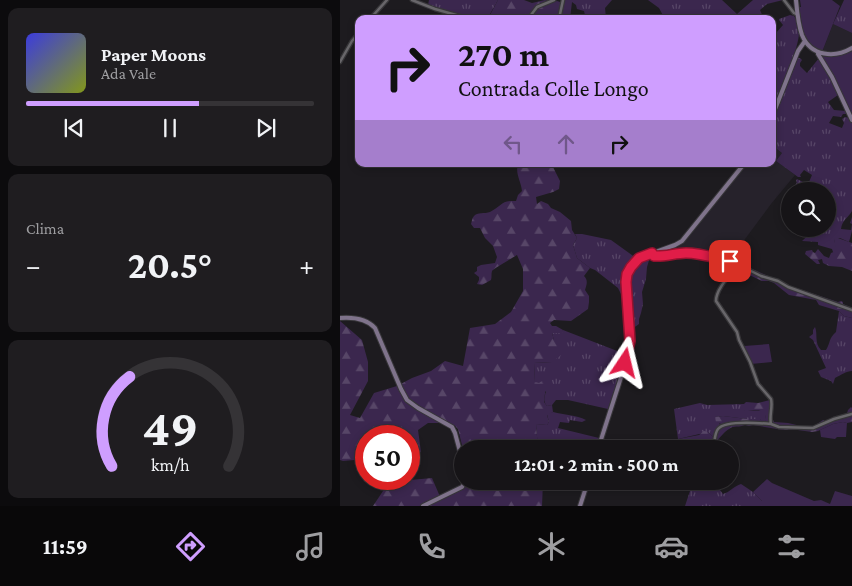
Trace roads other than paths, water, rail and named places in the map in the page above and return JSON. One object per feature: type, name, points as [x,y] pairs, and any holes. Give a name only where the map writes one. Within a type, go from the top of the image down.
[{"type":"main road","points":[[796,0],[802,33],[805,41],[812,48],[827,54],[837,54],[852,48]]},
{"type":"main road","points":[[776,108],[798,51],[805,41]]},
{"type":"main road","points":[[818,52],[852,120]]},
{"type":"main road","points":[[601,440],[625,365],[630,341],[627,274],[639,258],[682,241],[742,167]]},
{"type":"main road","points":[[340,318],[364,320],[375,328],[407,400],[452,427],[457,440]]},
{"type":"main road","points":[[422,506],[456,490]]},
{"type":"main road","points":[[580,506],[585,490]]},
{"type":"street","points":[[374,15],[387,0]]},
{"type":"street","points":[[412,0],[456,15]]},
{"type":"street","points":[[531,15],[537,7],[554,0]]},
{"type":"street","points":[[560,15],[563,0]]},
{"type":"street","points":[[784,0],[794,13],[798,15]]},
{"type":"street","points":[[340,62],[355,38]]},
{"type":"street","points":[[652,253],[654,256],[688,253],[730,261],[788,287],[852,310]]},
{"type":"street","points":[[744,268],[731,274],[718,294],[716,301],[738,332],[739,340],[758,384],[772,402],[771,424]]},
{"type":"street","points":[[715,440],[721,426],[728,424],[771,424],[779,427],[807,429],[821,426],[834,419],[852,414]]}]
